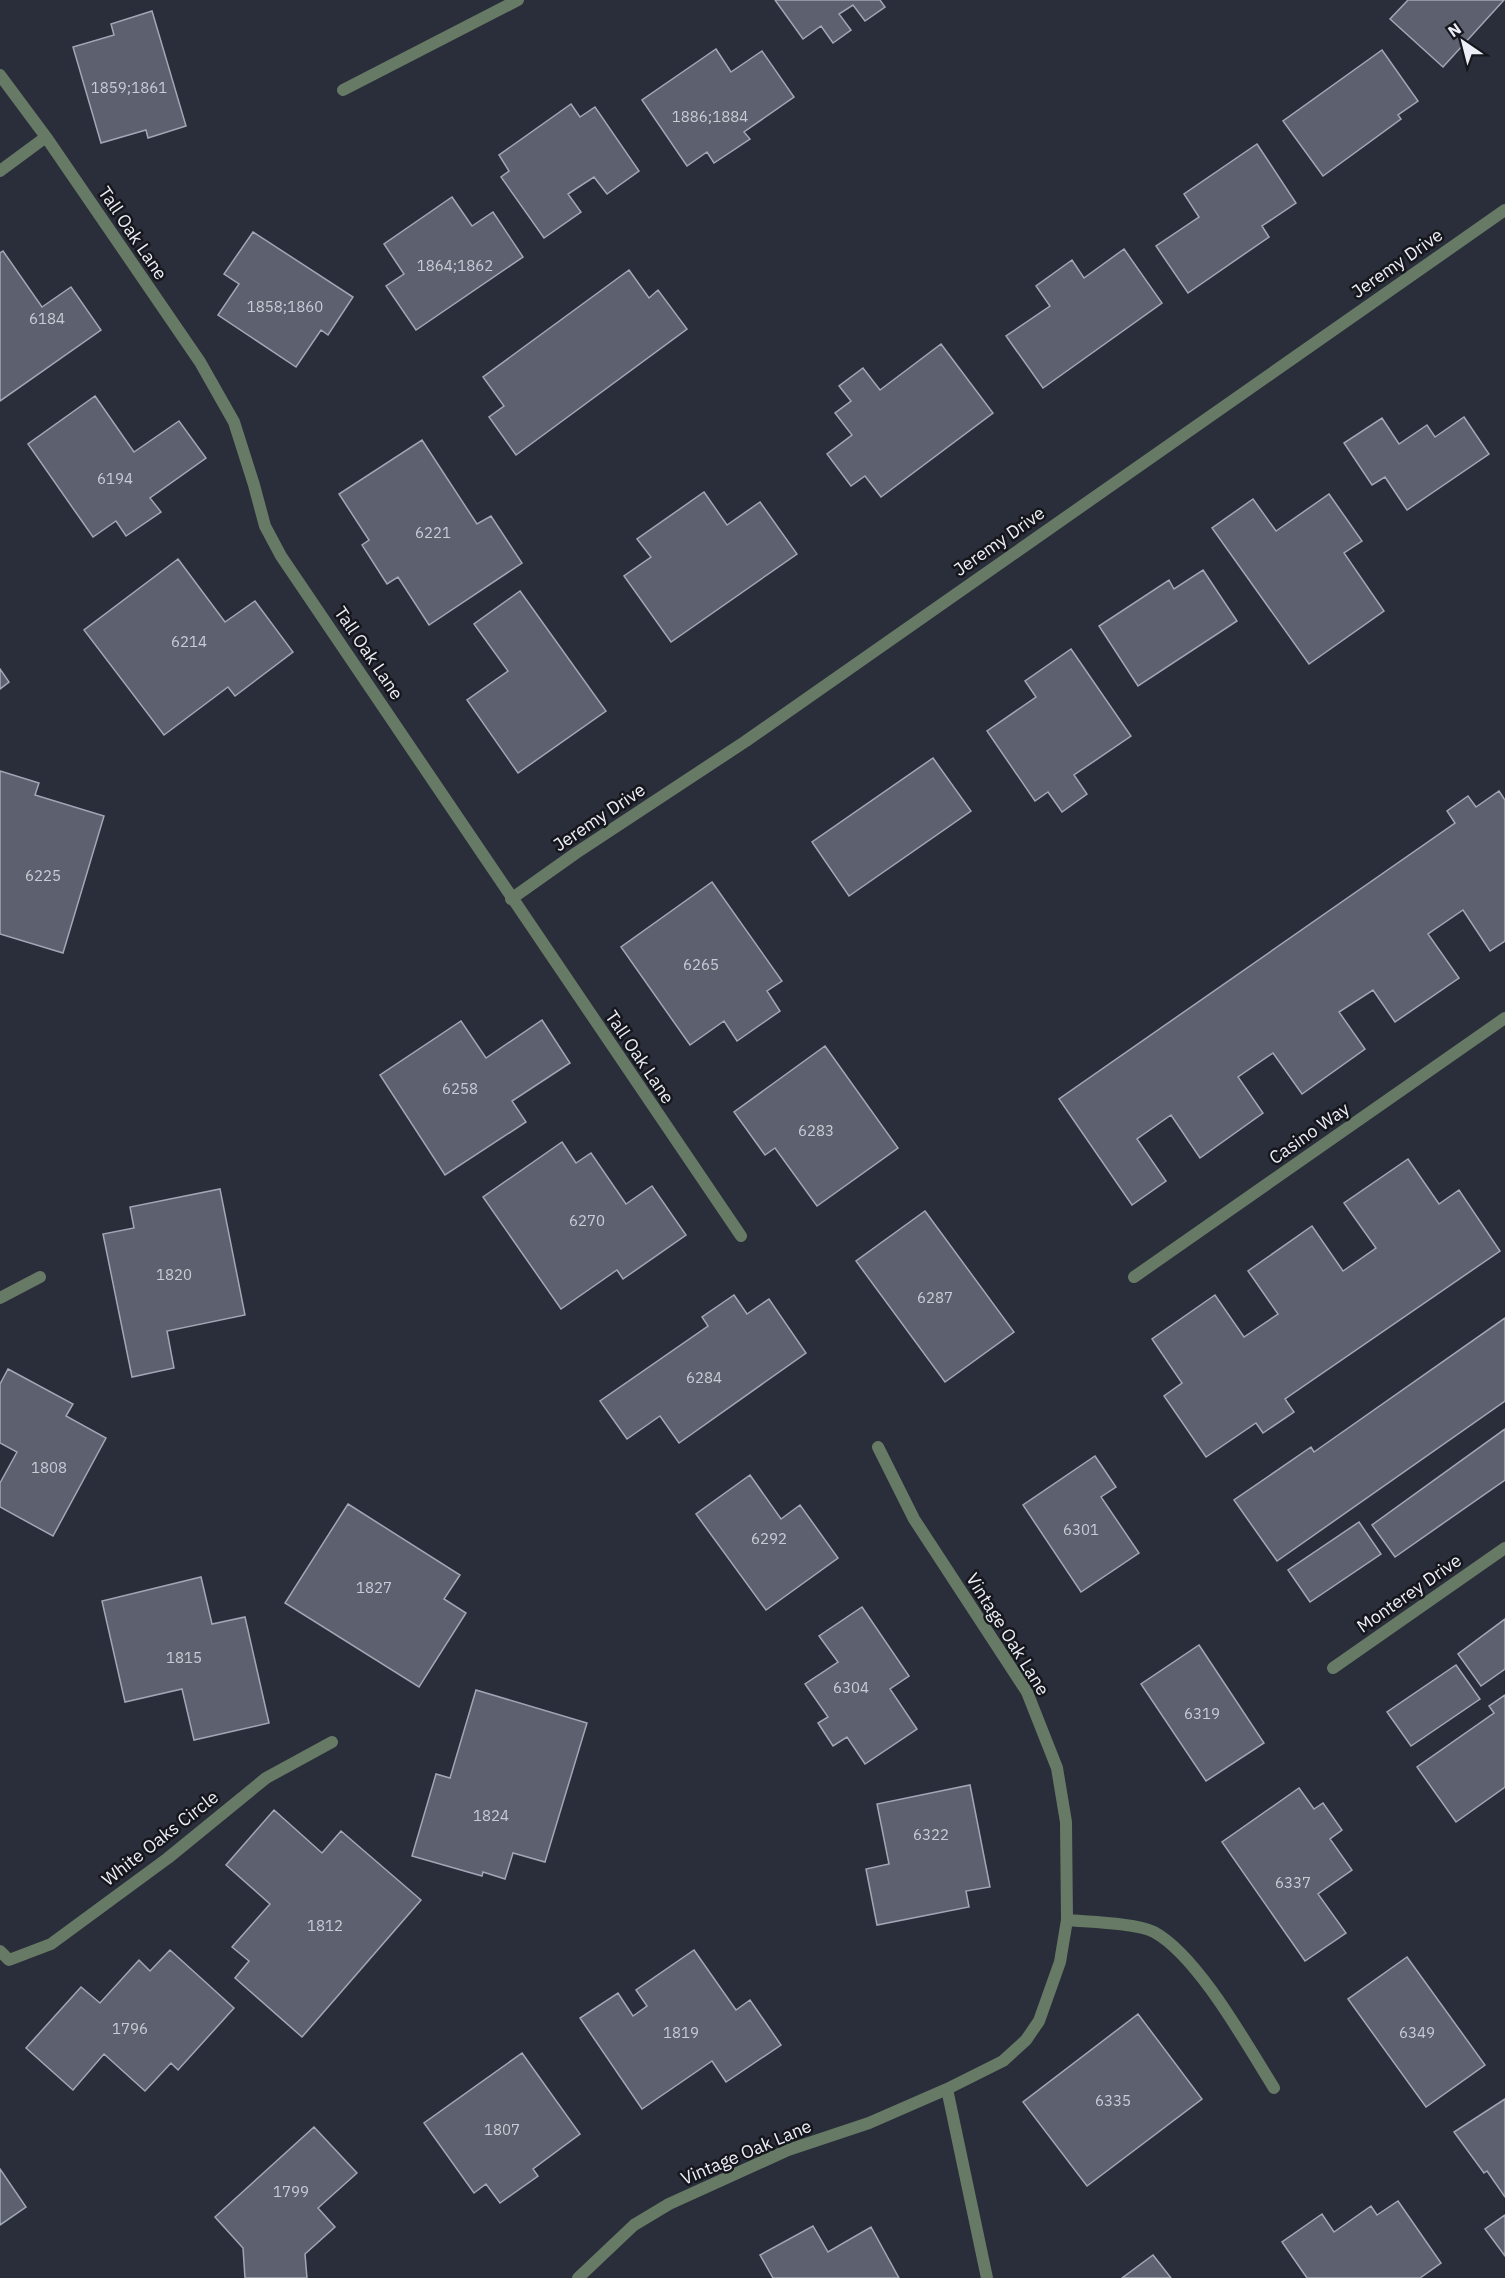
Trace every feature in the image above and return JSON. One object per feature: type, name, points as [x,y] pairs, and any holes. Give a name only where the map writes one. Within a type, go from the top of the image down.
[{"type":"street","points":[[343,90],[518,0]]},
{"type":"street","name":"Tall Oak Lane","points":[[0,75],[46,137],[200,363],[234,422],[265,526],[281,555],[511,899],[741,1236]]},
{"type":"street","points":[[0,171],[46,137]]},
{"type":"street","name":"Jeremy Drive","points":[[511,899],[576,853],[746,741],[1505,210]]},
{"type":"street","name":"Casino Way","points":[[1134,1277],[1505,1018]]},
{"type":"street","points":[[0,1298],[40,1277]]},
{"type":"street","name":"Vintage Oak Lane","points":[[578,2278],[634,2225],[669,2204],[788,2150],[869,2123],[947,2089],[1003,2061],[1026,2040],[1039,2021],[1060,1962],[1067,1920],[1066,1822],[1057,1768],[1028,1692],[914,1519],[878,1447]]},
{"type":"street","name":"Monterey Drive","points":[[1333,1668],[1505,1548]]},
{"type":"street","name":"White Oaks Circle","points":[[0,1951],[9,1960],[51,1944],[168,1858],[266,1778],[332,1742]]},
{"type":"street","points":[[1067,1920],[1153,1931],[1181,1953],[1221,2004],[1274,2088]]},
{"type":"street","points":[[947,2089],[987,2278]]},
{"type":"building","points":[[775,0],[880,0],[885,7],[865,21],[853,5],[839,14],[851,30],[833,43],[821,26],[803,39]]},
{"type":"building","points":[[1408,0],[1504,0],[1443,67],[1390,19]]},
{"type":"building","points":[[152,11],[186,126],[148,138],[146,130],[101,143],[73,47],[114,35],[111,24]]},
{"type":"building","points":[[716,49],[731,72],[762,51],[794,97],[744,132],[750,139],[714,163],[707,152],[687,166],[642,100]]},
{"type":"building","points":[[1382,50],[1418,101],[1398,115],[1401,119],[1323,176],[1283,121]]},
{"type":"building","points":[[571,104],[580,117],[595,107],[639,171],[607,194],[594,177],[568,194],[581,212],[544,238],[501,177],[509,171],[499,155]]},
{"type":"building","points":[[1257,144],[1296,203],[1262,226],[1269,237],[1188,293],[1156,246],[1199,217],[1184,194]]},
{"type":"building","points":[[452,197],[472,226],[493,212],[523,257],[416,330],[386,286],[404,274],[384,244]]},
{"type":"building","points":[[253,232],[353,297],[328,335],[321,330],[296,367],[218,315],[239,284],[224,274]]},
{"type":"building","points":[[1124,249],[1162,303],[1043,388],[1006,336],[1050,306],[1036,286],[1072,260],[1084,278]]},
{"type":"building","points":[[3,251],[42,307],[71,287],[101,330],[0,401],[0,253]]},
{"type":"building","points":[[629,270],[649,298],[658,290],[687,329],[516,455],[489,417],[504,406],[483,377]]},
{"type":"building","points":[[941,344],[993,413],[881,497],[865,476],[851,486],[827,454],[852,435],[835,413],[851,401],[839,386],[863,368],[880,390]]},
{"type":"building","points":[[95,396],[134,452],[179,421],[206,458],[150,498],[161,512],[126,536],[116,521],[93,537],[28,444]]},
{"type":"building","points":[[1464,417],[1489,454],[1407,510],[1385,477],[1372,485],[1344,443],[1382,418],[1399,444],[1427,425],[1435,437]]},
{"type":"building","points":[[422,440],[477,524],[491,516],[522,563],[429,625],[398,577],[387,584],[362,545],[369,540],[339,494]]},
{"type":"building","points":[[704,492],[727,525],[760,502],[797,554],[671,642],[624,576],[651,557],[637,539]]},
{"type":"building","points":[[1329,494],[1362,541],[1344,553],[1384,611],[1309,664],[1212,528],[1253,499],[1276,531]]},
{"type":"building","points":[[178,559],[225,622],[255,601],[293,652],[235,696],[228,687],[164,735],[84,630]]},
{"type":"building","points":[[1203,570],[1237,621],[1138,686],[1099,626],[1169,580],[1174,589]]},
{"type":"building","points":[[520,591],[606,711],[518,773],[467,700],[508,671],[474,624]]},
{"type":"building","points":[[1071,649],[1131,736],[1074,775],[1087,794],[1062,812],[1048,792],[1035,801],[987,731],[1036,697],[1025,681]]},
{"type":"building","points":[[0,669],[9,682],[0,689]]},
{"type":"building","points":[[933,758],[971,811],[849,896],[812,842]]},
{"type":"building","points":[[0,771],[39,783],[35,795],[104,816],[63,953],[0,934]]},
{"type":"building","points":[[1499,791],[1505,800],[1505,941],[1490,951],[1463,910],[1428,934],[1459,978],[1395,1022],[1373,990],[1339,1012],[1365,1049],[1302,1094],[1273,1053],[1238,1077],[1263,1113],[1200,1158],[1171,1115],[1137,1139],[1166,1181],[1132,1205],[1059,1099],[1455,823],[1447,811],[1468,796],[1476,807]]},
{"type":"building","points":[[712,882],[782,981],[767,991],[780,1011],[737,1041],[724,1021],[690,1045],[621,947]]},
{"type":"building","points":[[542,1020],[570,1063],[512,1101],[526,1122],[445,1175],[380,1075],[461,1021],[486,1058]]},
{"type":"building","points":[[825,1046],[898,1148],[817,1206],[775,1148],[765,1155],[734,1112]]},
{"type":"building","points":[[562,1142],[576,1163],[591,1153],[626,1204],[652,1186],[686,1235],[623,1279],[617,1270],[561,1309],[483,1197]]},
{"type":"building","points":[[1408,1159],[1439,1204],[1459,1190],[1500,1251],[1285,1399],[1294,1412],[1263,1433],[1256,1423],[1206,1457],[1164,1396],[1182,1383],[1152,1339],[1215,1295],[1244,1337],[1278,1314],[1248,1271],[1312,1226],[1343,1271],[1376,1248],[1344,1203]]},
{"type":"building","points":[[220,1189],[245,1315],[167,1331],[174,1368],[132,1377],[103,1234],[134,1228],[130,1207]]},
{"type":"building","points":[[925,1211],[1014,1332],[945,1382],[856,1261]]},
{"type":"building","points":[[734,1295],[747,1314],[769,1299],[806,1353],[679,1443],[660,1416],[627,1439],[600,1401],[708,1326],[702,1317]]},
{"type":"building","points":[[1505,1318],[1505,1401],[1277,1561],[1234,1500],[1311,1447],[1314,1452]]},
{"type":"building","points":[[8,1369],[73,1404],[66,1416],[106,1438],[53,1536],[0,1507],[0,1483],[17,1452],[0,1443],[0,1384]]},
{"type":"building","points":[[1505,1429],[1505,1480],[1395,1557],[1372,1525]]},
{"type":"building","points":[[1095,1456],[1116,1487],[1101,1497],[1139,1553],[1081,1592],[1023,1505]]},
{"type":"building","points":[[750,1475],[781,1519],[800,1505],[838,1558],[766,1610],[696,1514]]},
{"type":"building","points":[[348,1504],[460,1575],[444,1599],[466,1613],[419,1687],[285,1603]]},
{"type":"building","points":[[1359,1522],[1381,1554],[1310,1602],[1288,1570]]},
{"type":"building","points":[[201,1577],[212,1624],[245,1617],[269,1723],[194,1740],[182,1689],[125,1702],[102,1601]]},
{"type":"building","points":[[862,1607],[909,1676],[890,1689],[917,1729],[865,1764],[847,1737],[833,1746],[818,1723],[828,1717],[805,1684],[838,1662],[819,1636]]},
{"type":"building","points":[[1505,1619],[1505,1669],[1481,1686],[1458,1654]]},
{"type":"building","points":[[1199,1645],[1264,1743],[1206,1781],[1141,1684]]},
{"type":"building","points":[[1456,1665],[1480,1699],[1411,1746],[1387,1712]]},
{"type":"building","points":[[476,1690],[587,1723],[545,1862],[513,1853],[505,1879],[483,1872],[482,1876],[412,1856],[436,1774],[450,1778]]},
{"type":"building","points":[[1505,1695],[1505,1787],[1456,1822],[1417,1767],[1494,1713],[1489,1706]]},
{"type":"building","points":[[970,1785],[990,1887],[966,1891],[969,1907],[877,1925],[866,1869],[889,1864],[877,1804]]},
{"type":"building","points":[[1299,1788],[1314,1809],[1323,1803],[1342,1830],[1330,1839],[1352,1870],[1318,1894],[1346,1933],[1305,1961],[1222,1842]]},
{"type":"building","points":[[274,1810],[322,1853],[341,1831],[421,1900],[302,2037],[235,1978],[249,1961],[232,1947],[270,1904],[226,1865]]},
{"type":"building","points":[[170,1950],[234,2008],[178,2070],[171,2063],[145,2091],[104,2054],[73,2090],[26,2048],[81,1987],[100,2003],[139,1960],[150,1971]]},
{"type":"building","points":[[694,1950],[736,2010],[750,2000],[781,2045],[726,2082],[712,2061],[642,2109],[580,2018],[618,1993],[633,2016],[647,2006],[636,1990]]},
{"type":"building","points":[[1407,1957],[1485,2065],[1426,2107],[1348,1999]]},
{"type":"building","points":[[1138,2014],[1202,2099],[1087,2186],[1023,2102]]},
{"type":"building","points":[[522,2053],[580,2134],[533,2169],[538,2176],[500,2203],[486,2184],[474,2193],[424,2123]]},
{"type":"building","points":[[1505,2099],[1505,2197],[1487,2171],[1484,2173],[1454,2132]]},
{"type":"building","points":[[314,2127],[357,2173],[318,2208],[335,2227],[305,2254],[307,2278],[245,2278],[243,2248],[215,2217]]},
{"type":"building","points":[[0,2169],[26,2207],[0,2225]]},
{"type":"building","points":[[1398,2201],[1441,2263],[1420,2278],[1307,2278],[1282,2242],[1322,2214],[1334,2232],[1371,2206],[1377,2215]]},
{"type":"building","points":[[1505,2215],[1505,2256],[1485,2229]]},
{"type":"building","points":[[813,2226],[828,2252],[871,2227],[899,2278],[773,2278],[760,2255]]},
{"type":"building","points":[[1153,2255],[1171,2278],[1122,2278]]}]
